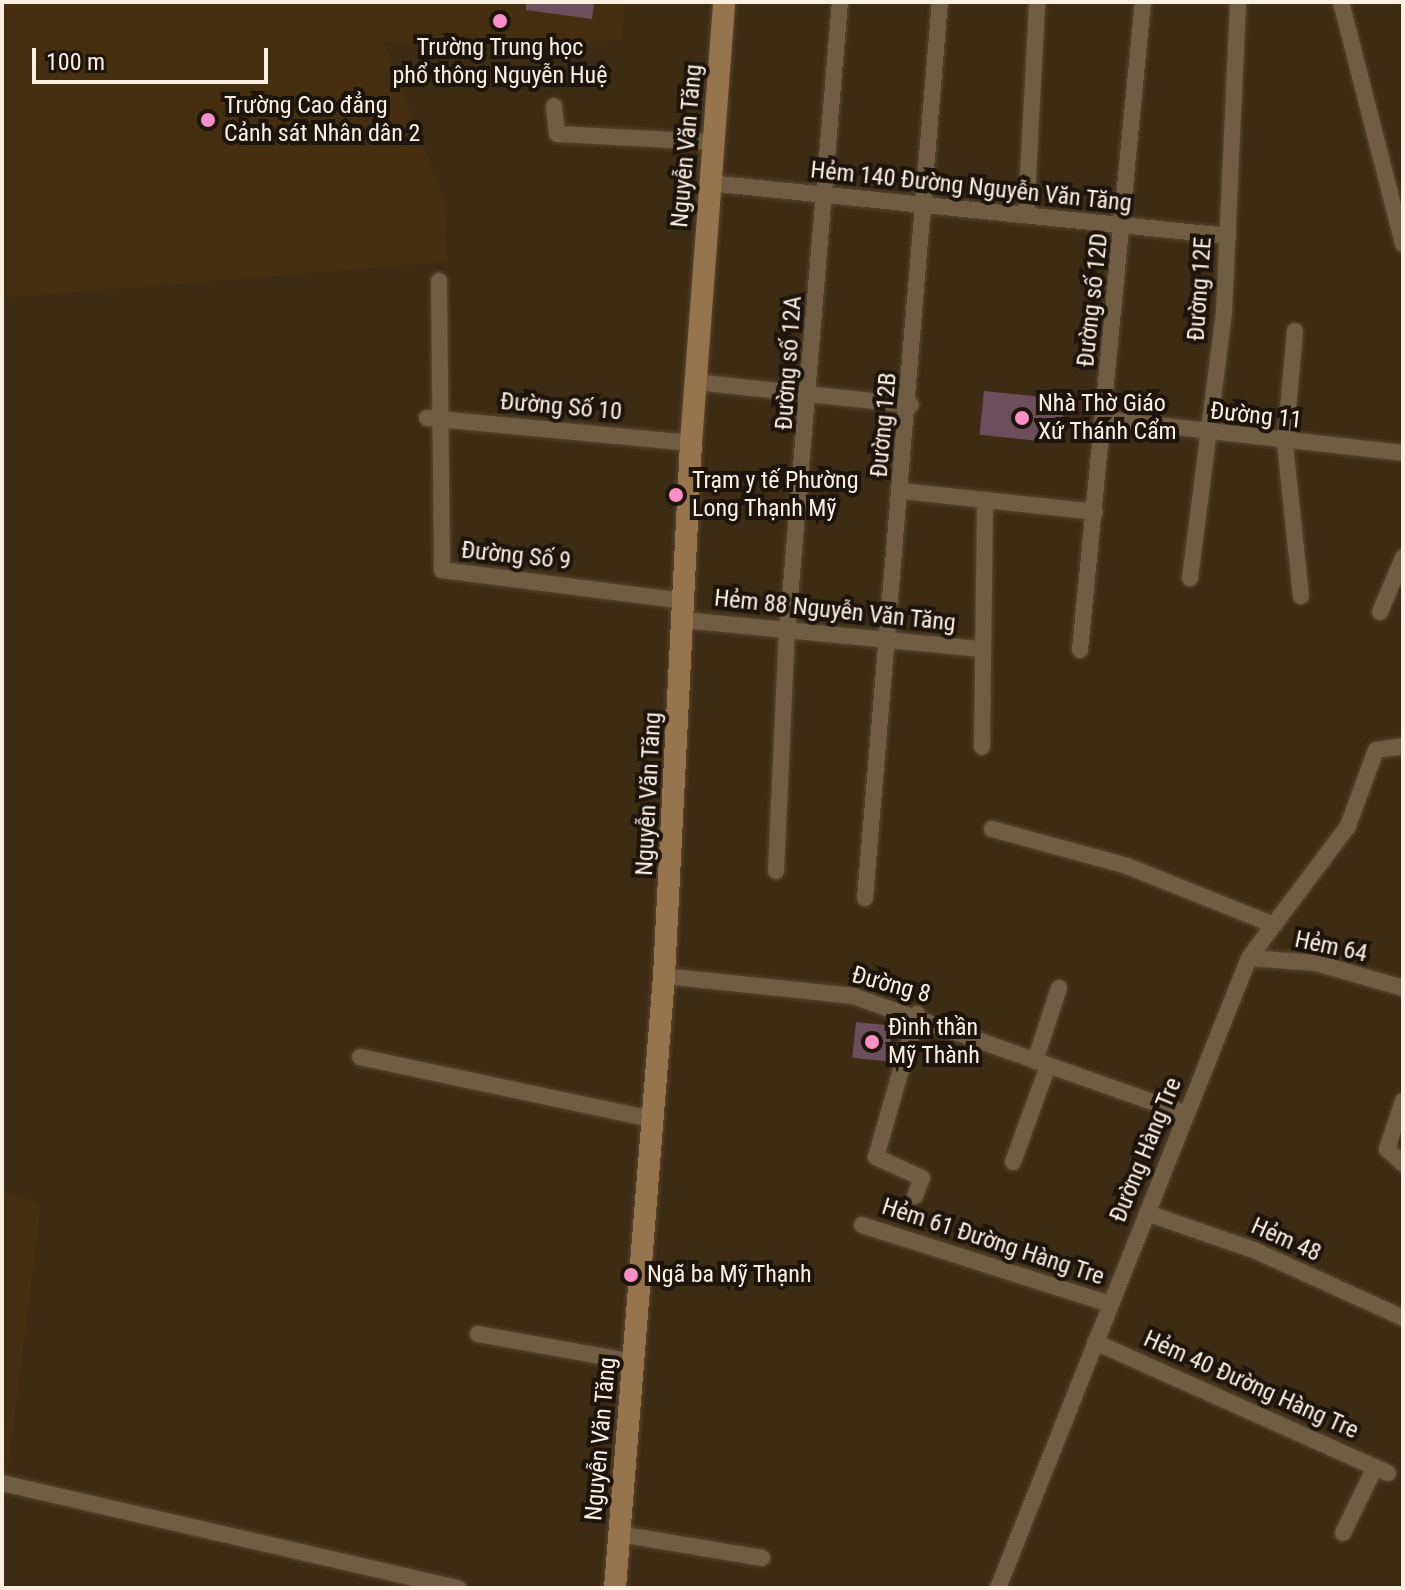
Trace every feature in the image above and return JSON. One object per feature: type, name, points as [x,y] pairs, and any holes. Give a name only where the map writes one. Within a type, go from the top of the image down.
[{"type":"main road","name":"Nguyễn Văn Tăng","points":[[615,1588],[664,976],[685,610],[691,443],[724,2]]},
{"type":"street","name":"Đường số 12A","points":[[776,871],[787,633],[812,391],[840,2]]},
{"type":"street","name":"Đường 12B","points":[[865,898],[884,645],[911,405],[940,2]]},
{"type":"street","points":[[1026,215],[1037,2]]},
{"type":"street","name":"Đường số 12D","points":[[1080,650],[1124,229],[1143,2]]},
{"type":"street","name":"Đường 12E","points":[[1190,578],[1211,435],[1228,236],[1238,2]]},
{"type":"street","points":[[1341,2],[1403,244]]},
{"type":"street","points":[[554,106],[557,134],[713,142]]},
{"type":"street","name":"Hẻm 140 Đường Nguyễn Văn Tăng","points":[[709,183],[1026,215],[1124,229],[1228,236]]},
{"type":"street","points":[[434,419],[439,281]]},
{"type":"street","points":[[1295,331],[1285,444],[1301,596]]},
{"type":"street","points":[[695,382],[812,391],[911,405]]},
{"type":"street","name":"Đường Số 10","points":[[434,419],[691,443]]},
{"type":"street","name":"Đường Số 9","points":[[434,419],[442,570],[685,610]]},
{"type":"street","name":"Đường 11","points":[[1105,419],[1285,444],[1403,453]]},
{"type":"street","points":[[902,491],[985,503],[1095,512]]},
{"type":"street","points":[[982,747],[985,503]]},
{"type":"street","points":[[1380,612],[1403,558]]},
{"type":"street","name":"Hẻm 88 Nguyễn Văn Tăng","points":[[685,610],[787,633],[884,645],[981,649]]},
{"type":"street","name":"Đường Hàng Tre","points":[[998,1588],[1249,958],[1348,826],[1376,750],[1403,746]]},
{"type":"street","points":[[992,829],[1127,866],[1274,925]]},
{"type":"street","name":"Hẻm 64","points":[[1249,958],[1316,963],[1403,988]]},
{"type":"street","name":"Đường 8","points":[[664,976],[853,996],[917,1014],[1042,1064],[1186,1114]]},
{"type":"street","points":[[1013,1162],[1042,1064],[1059,988]]},
{"type":"street","points":[[915,1196],[922,1178],[876,1157],[917,1014]]},
{"type":"street","points":[[360,1057],[652,1119]]},
{"type":"street","points":[[1403,1101],[1387,1149],[1403,1164]]},
{"type":"street","name":"Hẻm 48","points":[[1147,1213],[1254,1250],[1403,1318]]},
{"type":"street","name":"Hẻm 61 Đường Hàng Tre","points":[[862,1225],[1110,1304]]},
{"type":"street","points":[[478,1334],[633,1362]]},
{"type":"street","name":"Hẻm 40 Đường Hàng Tre","points":[[1095,1342],[1382,1470],[1343,1533]]},
{"type":"street","points":[[2,1483],[458,1588]]},
{"type":"street","points":[[619,1534],[762,1558]]},
{"type":"shaded area","name":"Trường Cao đẳng Cảnh sát Nhân dân 2","points":[[2,2],[625,2],[621,40],[476,49],[383,41],[444,199],[447,262],[2,298]]},
{"type":"shaded area","points":[[2,1191],[41,1203],[2,1515]]},
{"type":"building","points":[[526,2],[594,2],[592,19],[526,10]]},
{"type":"building","name":"Nhà Thờ Giáo Xứ Thánh Cẩm","points":[[984,391],[1065,399],[1060,443],[979,435]]},
{"type":"building","name":"Đình thần Mỹ Thành","points":[[856,1022],[892,1026],[888,1062],[852,1058]]},
{"type":"place","name":"Trường Trung học phổ thông Nguyễn Huệ","points":[[500,21]]},
{"type":"place","name":"Trường Cao đẳng Cảnh sát Nhân dân 2","points":[[208,120]]},
{"type":"place","name":"Nhà Thờ Giáo Xứ Thánh Cẩm","points":[[1022,418]]},
{"type":"place","name":"Trạm y tế Phường Long Thạnh Mỹ","points":[[676,495]]},
{"type":"place","name":"Đình thần Mỹ Thành","points":[[872,1042]]},
{"type":"place","name":"Ngã ba Mỹ Thạnh","points":[[631,1275]]}]
